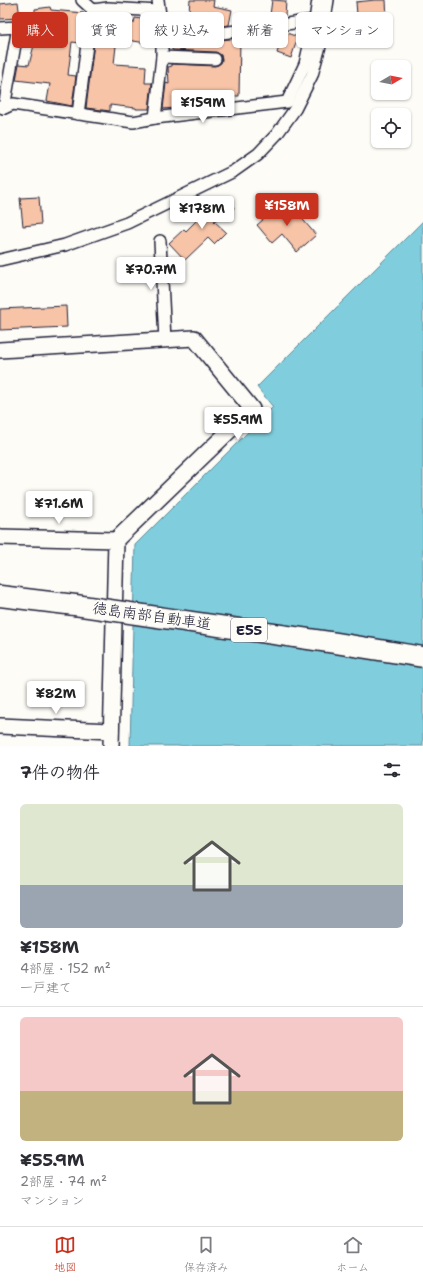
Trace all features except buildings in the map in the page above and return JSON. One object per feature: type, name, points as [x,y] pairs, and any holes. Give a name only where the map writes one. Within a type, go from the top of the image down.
[{"type":"highway","name":"徳島南部自動車道","points":[[0,596],[178,620],[423,657]]},
{"type":"street","points":[[82,0],[93,10],[159,6],[162,32],[162,57],[155,118]]},
{"type":"street","points":[[316,12],[318,0]]},
{"type":"street","points":[[0,260],[65,246],[127,223],[234,171],[258,154],[277,134],[295,109],[312,75],[322,39],[328,0]]},
{"type":"street","points":[[78,114],[89,29],[93,10]]},
{"type":"street","points":[[224,33],[296,23]]},
{"type":"street","points":[[0,28],[18,27],[2,107],[13,104],[133,122],[287,102],[305,64],[309,48]]},
{"type":"street","points":[[162,57],[215,59]]},
{"type":"street","points":[[160,241],[165,340]]},
{"type":"street","points":[[0,350],[194,338],[252,409],[116,540],[111,746]]},
{"type":"street","points":[[0,537],[116,540]]},
{"type":"street","points":[[0,726],[111,731]]},
{"type":"water","points":[[423,221],[423,746],[130,746],[135,545],[273,407],[257,387]]}]
